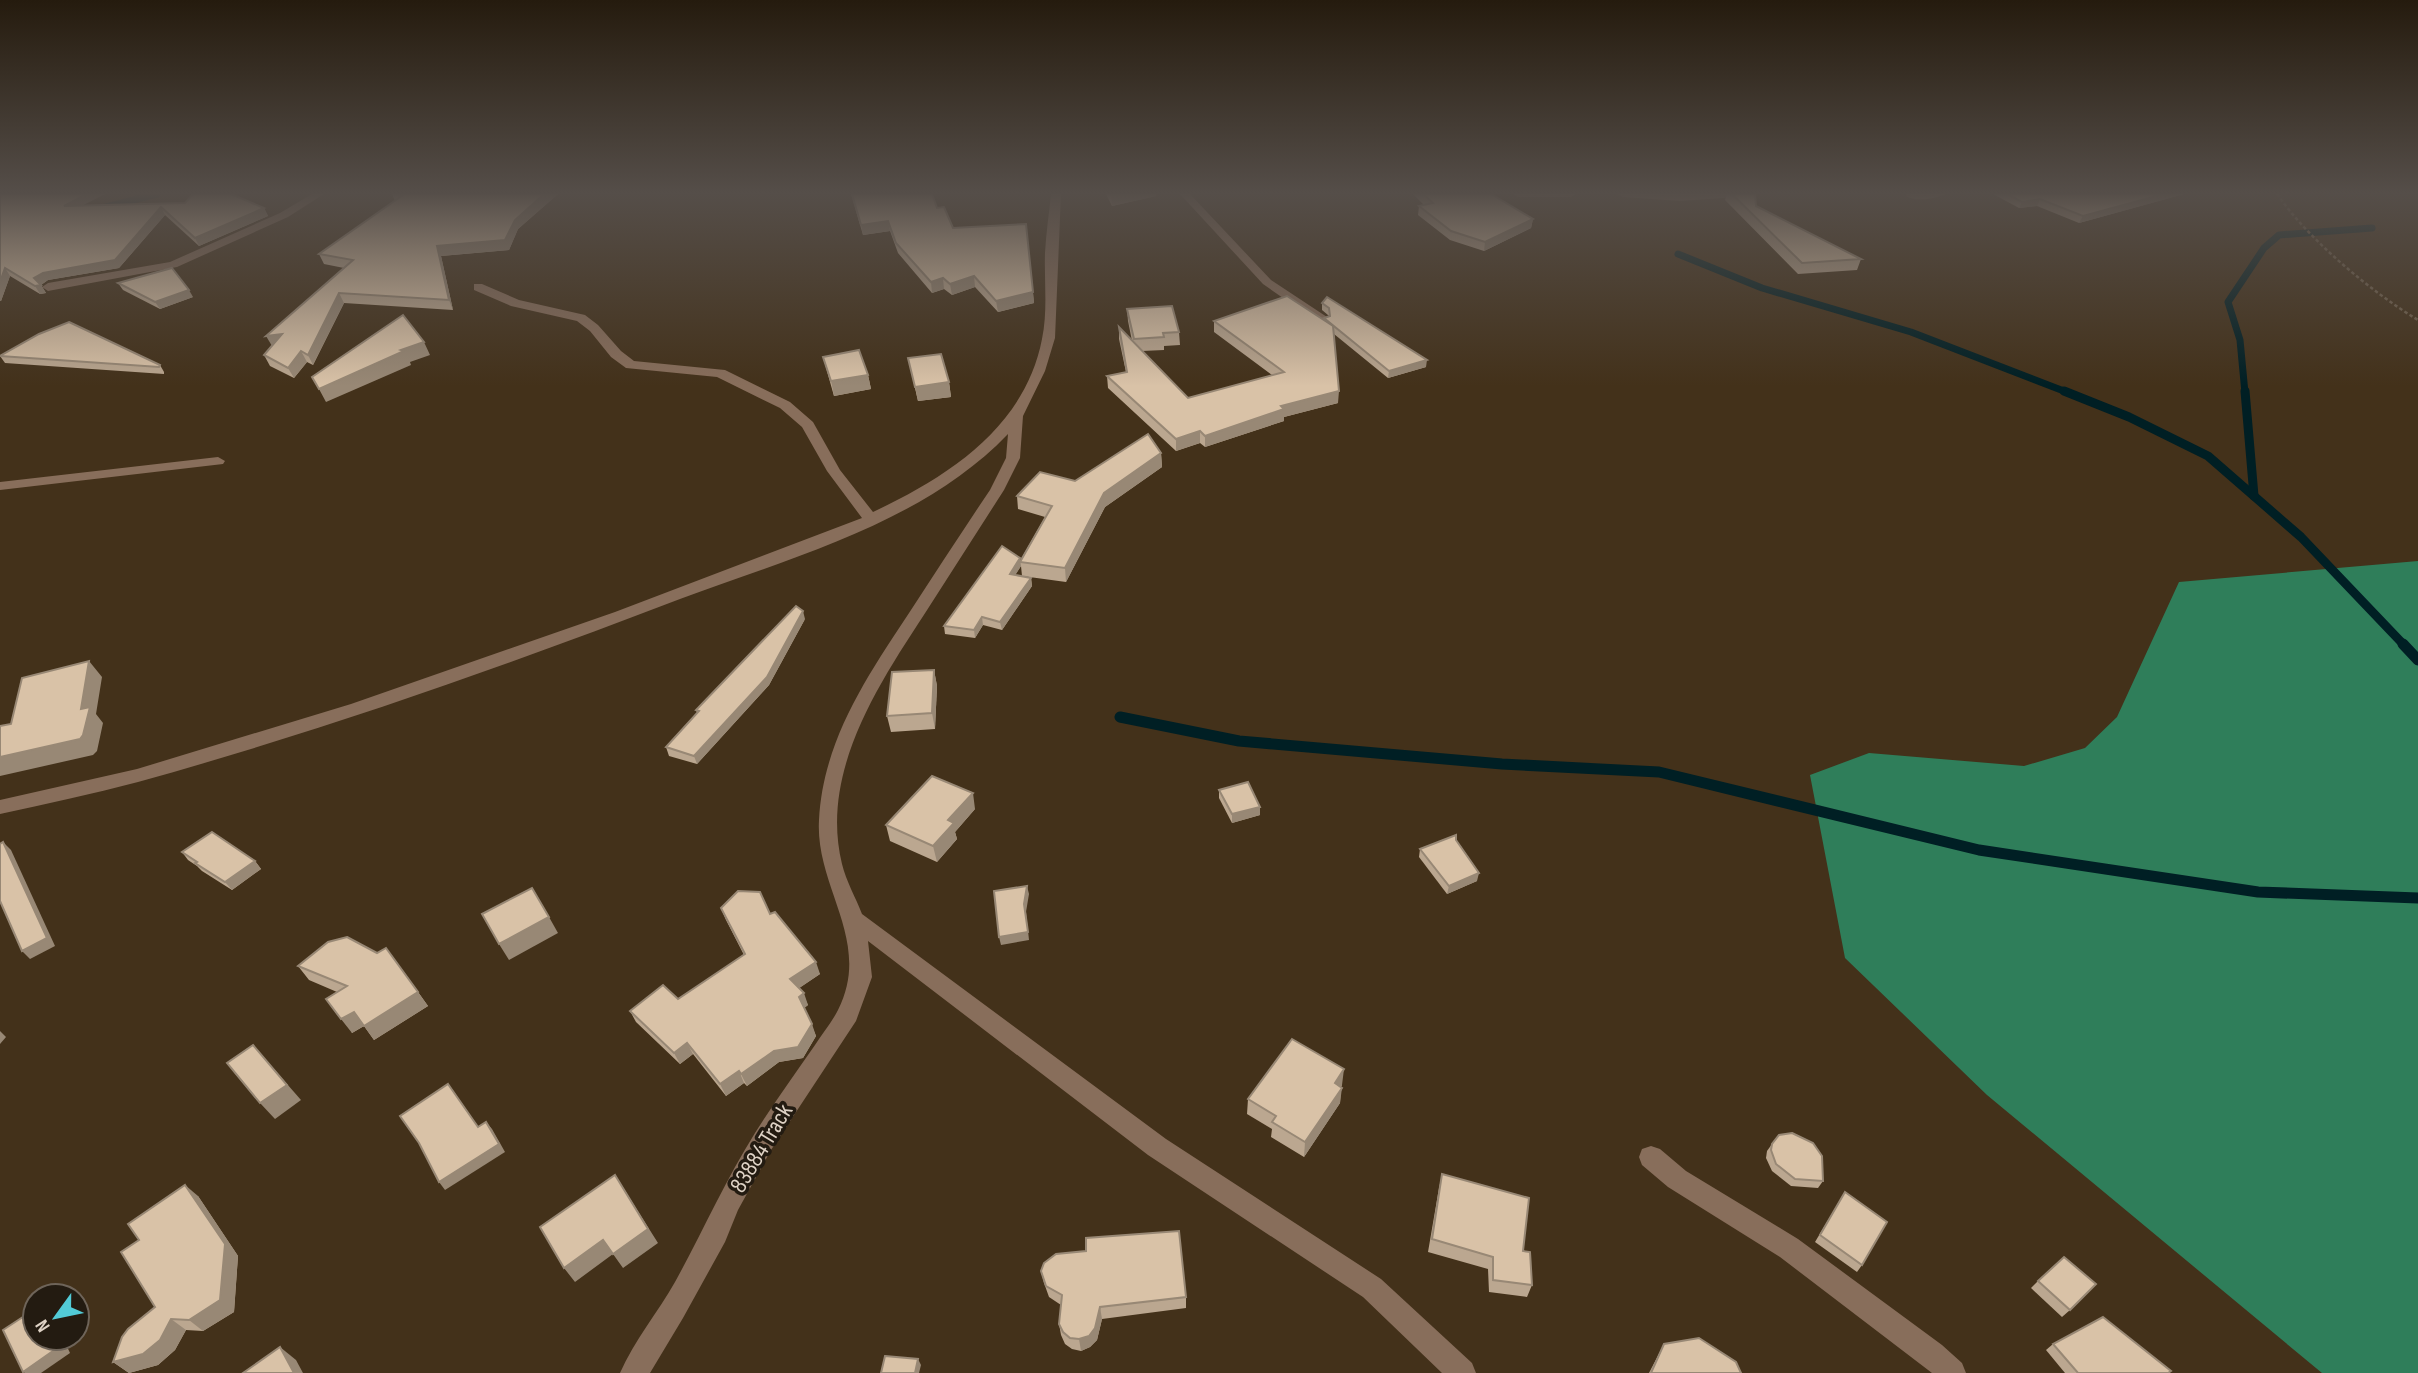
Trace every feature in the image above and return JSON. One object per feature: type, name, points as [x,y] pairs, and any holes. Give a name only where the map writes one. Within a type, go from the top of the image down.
[{"type":"street","points":[[48,287],[173,265],[188,258]]},
{"type":"street","points":[[0,807],[153,771],[375,704],[599,624],[870,518],[928,489],[966,464],[990,444],[1016,416],[1043,364],[1050,337],[1053,310],[1051,258]]},
{"type":"street","points":[[1245,258],[1268,282],[1323,320]]},
{"type":"street","points":[[478,287],[515,303],[581,318],[594,328],[616,354],[631,365],[720,373],[785,405],[808,425],[834,471],[870,518]]},
{"type":"street","name":"83884 Track","points":[[634,1373],[680,1299],[716,1233],[728,1203],[763,1142],[848,1014],[860,977],[861,961],[854,919],[832,864],[828,823],[831,791],[841,751],[866,691],[997,490],[1013,458],[1016,416]]},
{"type":"street","points":[[0,486],[218,461]]},
{"type":"street","points":[[854,919],[1157,1147],[1372,1288],[1462,1373]]},
{"type":"street","points":[[1651,1157],[1677,1179],[1788,1248],[1933,1355],[1952,1373]]},
{"type":"path","points":[[2338,258],[2395,306],[2418,320]]},
{"type":"green space","points":[[2418,561],[2418,1373],[2322,1373],[1987,1095],[1845,958],[1810,775],[1869,753],[2024,766],[2085,748],[2117,717],[2179,582]]},
{"type":"building","points":[[0,258],[117,258],[43,273],[34,278],[41,285],[35,286],[5,268],[0,282]]},
{"type":"building","points":[[342,258],[440,258],[449,300],[339,293],[308,355],[301,351],[288,368],[264,355],[282,334],[266,336],[353,260]]},
{"type":"building","points":[[910,258],[1030,258],[1033,292],[996,301],[974,276],[950,284],[943,278],[931,282]]},
{"type":"building","points":[[1797,258],[1861,259],[1802,263]]},
{"type":"building","points":[[172,268],[189,290],[155,302],[118,283]]},
{"type":"building","points":[[1287,296],[1333,326],[1339,391],[1281,406],[1284,409],[1205,436],[1200,431],[1176,439],[1107,376],[1127,372],[1119,327],[1188,398],[1284,372],[1214,321]]},
{"type":"building","points":[[1327,297],[1427,360],[1389,371],[1324,318],[1330,316],[1329,308],[1322,303]]},
{"type":"building","points":[[1172,306],[1179,332],[1163,333],[1164,337],[1134,339],[1127,309]]},
{"type":"building","points":[[403,315],[424,342],[319,389],[312,377]]},
{"type":"building","points":[[69,322],[160,365],[0,356],[39,334]]},
{"type":"building","points":[[859,350],[868,375],[831,381],[823,357]]},
{"type":"building","points":[[941,354],[949,382],[915,387],[908,358]]},
{"type":"building","points":[[1148,434],[1161,453],[1104,493],[1065,568],[1020,562],[1052,506],[1017,496],[1040,472],[1075,481]]},
{"type":"building","points":[[1002,546],[1020,558],[1010,574],[1031,578],[1000,622],[982,617],[974,630],[944,626]]},
{"type":"building","points":[[796,606],[803,611],[767,677],[694,756],[666,747],[699,711],[696,710]]},
{"type":"building","points":[[89,661],[81,709],[90,707],[80,739],[0,757],[0,726],[11,724],[22,678]]},
{"type":"building","points":[[934,670],[932,713],[887,716],[892,672]]},
{"type":"building","points":[[932,776],[973,793],[948,820],[954,823],[933,846],[886,825]]},
{"type":"building","points":[[1248,782],[1260,807],[1232,814],[1219,790]]},
{"type":"building","points":[[212,832],[255,861],[225,882],[182,852]]},
{"type":"building","points":[[1456,835],[1456,840],[1479,873],[1449,886],[1420,849]]},
{"type":"building","points":[[3,842],[47,938],[22,951],[0,901],[0,844]]},
{"type":"building","points":[[1027,886],[1024,904],[1028,932],[999,937],[994,891]]},
{"type":"building","points":[[532,888],[549,917],[499,944],[482,914]]},
{"type":"building","points":[[738,891],[760,892],[770,914],[775,912],[816,962],[790,979],[804,993],[799,997],[812,1024],[798,1047],[774,1051],[741,1074],[739,1071],[720,1084],[687,1043],[674,1053],[630,1011],[663,985],[678,999],[745,954],[721,908]]},
{"type":"building","points":[[347,937],[377,953],[386,948],[418,992],[364,1026],[354,1012],[341,1019],[326,999],[347,986],[298,966],[328,942]]},
{"type":"building","points":[[1292,1039],[1344,1069],[1335,1083],[1342,1088],[1305,1142],[1272,1122],[1276,1116],[1248,1099]]},
{"type":"building","points":[[253,1045],[287,1085],[260,1103],[227,1063]]},
{"type":"building","points":[[448,1084],[478,1127],[486,1122],[499,1144],[439,1182],[419,1143],[400,1116]]},
{"type":"building","points":[[1792,1133],[1813,1143],[1822,1156],[1823,1181],[1795,1179],[1776,1164],[1771,1150],[1772,1144],[1779,1135]]},
{"type":"building","points":[[1442,1174],[1529,1198],[1523,1251],[1530,1252],[1532,1285],[1493,1280],[1493,1257],[1432,1239]]},
{"type":"building","points":[[615,1175],[648,1229],[613,1254],[603,1240],[564,1268],[540,1227]]},
{"type":"building","points":[[185,1185],[225,1244],[220,1300],[189,1320],[171,1319],[160,1340],[143,1354],[113,1362],[122,1337],[128,1329],[155,1307],[121,1252],[139,1240],[128,1224]]},
{"type":"building","points":[[1845,1192],[1887,1222],[1862,1265],[1820,1235]]},
{"type":"building","points":[[1179,1231],[1186,1297],[1100,1307],[1095,1328],[1089,1336],[1070,1338],[1063,1332],[1059,1324],[1062,1295],[1046,1286],[1041,1271],[1044,1263],[1056,1254],[1086,1251],[1086,1238]]},
{"type":"building","points":[[2064,1257],[2096,1284],[2070,1310],[2038,1281]]},
{"type":"building","points":[[2103,1317],[2171,1371],[2078,1373],[2053,1344]]},
{"type":"building","points":[[21,1318],[21,1352],[51,1352],[23,1372],[3,1330]]},
{"type":"building","points":[[1699,1338],[1736,1362],[1741,1373],[1651,1373],[1664,1344]]},
{"type":"building","points":[[280,1347],[294,1373],[243,1373]]},
{"type":"building","points":[[885,1356],[918,1359],[915,1373],[881,1373]]},
{"type":"waterway","points":[[1688,258],[1762,288],[1911,332],[2069,393]]},
{"type":"waterway","points":[[2245,393],[2240,340],[2228,302],[2257,258]]},
{"type":"waterway","points":[[2064,391],[2069,393]]},
{"type":"waterway","points":[[2245,391],[2254,496]]},
{"type":"waterway","points":[[2069,393],[2129,417],[2208,456],[2301,537],[2404,645]]},
{"type":"waterway","points":[[2403,644],[2418,660]]},
{"type":"waterway","points":[[1120,717],[1239,741],[1502,764],[1659,772],[1979,850],[2258,892],[2418,898]]}]
